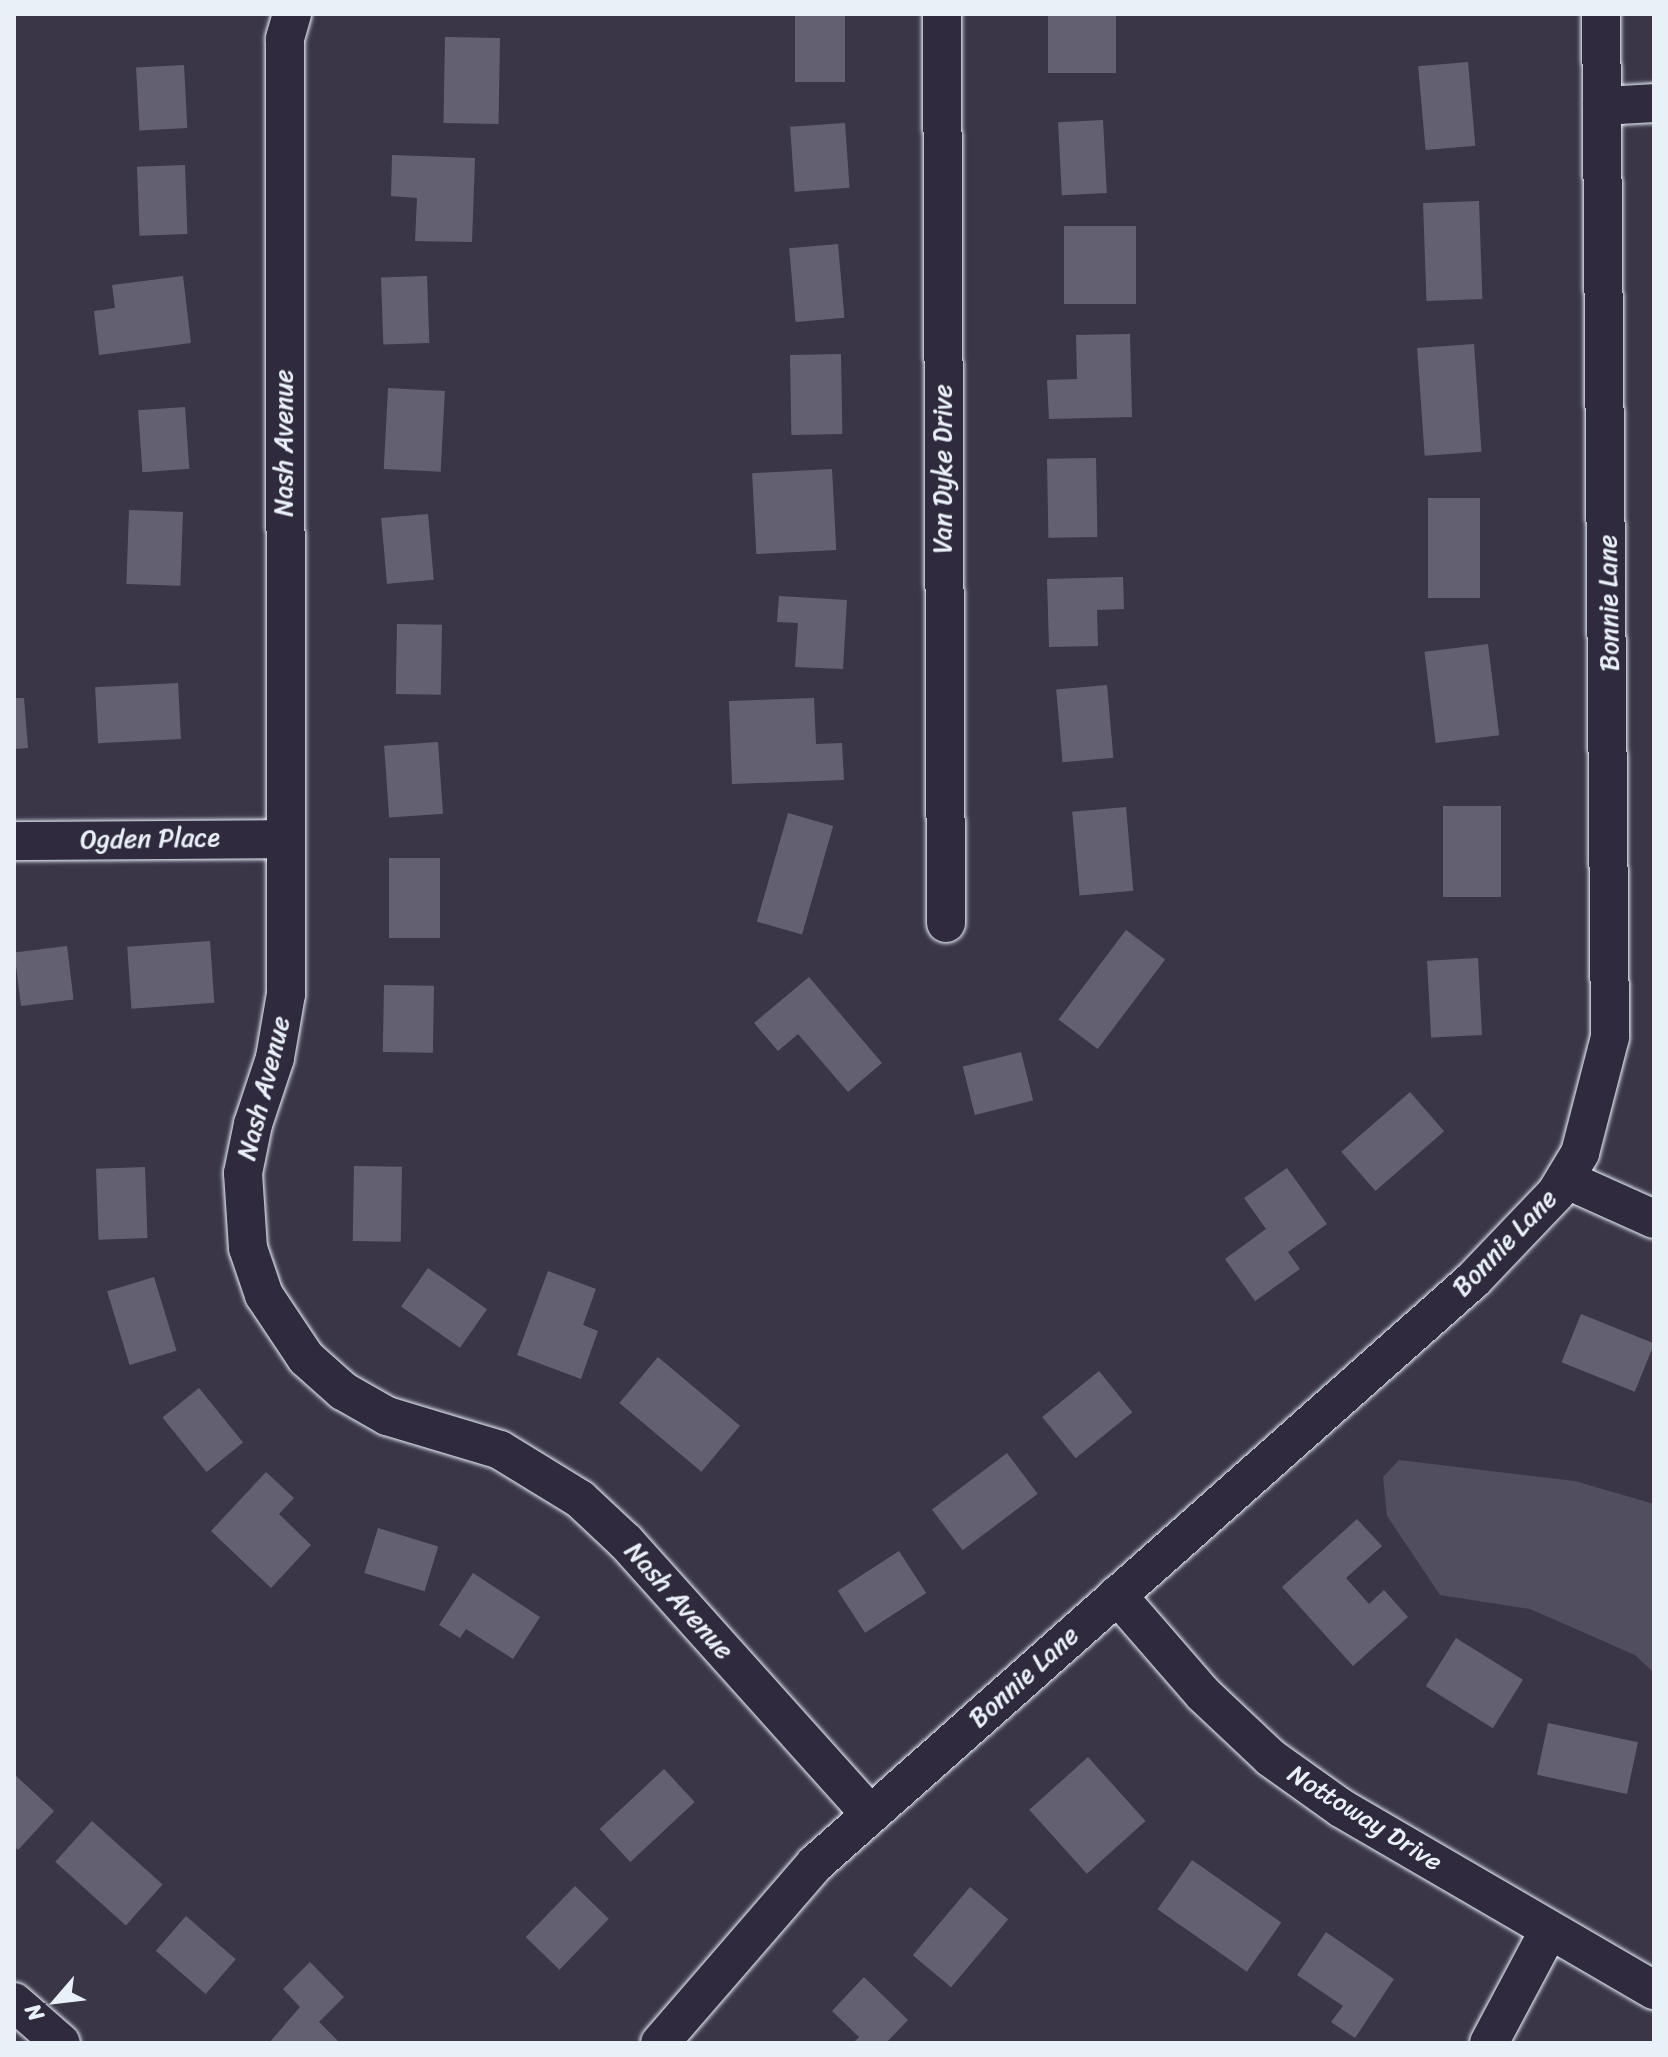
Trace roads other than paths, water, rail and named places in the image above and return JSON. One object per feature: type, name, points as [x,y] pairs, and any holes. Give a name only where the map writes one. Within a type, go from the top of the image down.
[{"type":"street","name":"Nash Avenue","points":[[292,14],[285,39],[286,994],[275,1058],[253,1124],[243,1173],[248,1248],[276,1317],[306,1358],[343,1391],[387,1416],[500,1450],[580,1499],[626,1542],[870,1814]]},
{"type":"street","name":"Van Dyke Drive","points":[[942,14],[946,923]]},
{"type":"street","name":"Bonnie Lane","points":[[660,2043],[815,1864],[1473,1280],[1565,1179],[1580,1153],[1610,1037],[1601,14]]},
{"type":"street","points":[[1602,106],[1654,103]]},
{"type":"street","name":"Ogden Place","points":[[14,841],[285,839]]},
{"type":"street","points":[[1565,1179],[1654,1219]]},
{"type":"street","name":"Nottoway Drive","points":[[1117,1595],[1203,1694],[1271,1758],[1341,1808],[1654,1990]]},
{"type":"street","points":[[1489,2043],[1549,1930]]},
{"type":"street","points":[[14,2002],[61,2043]]}]
